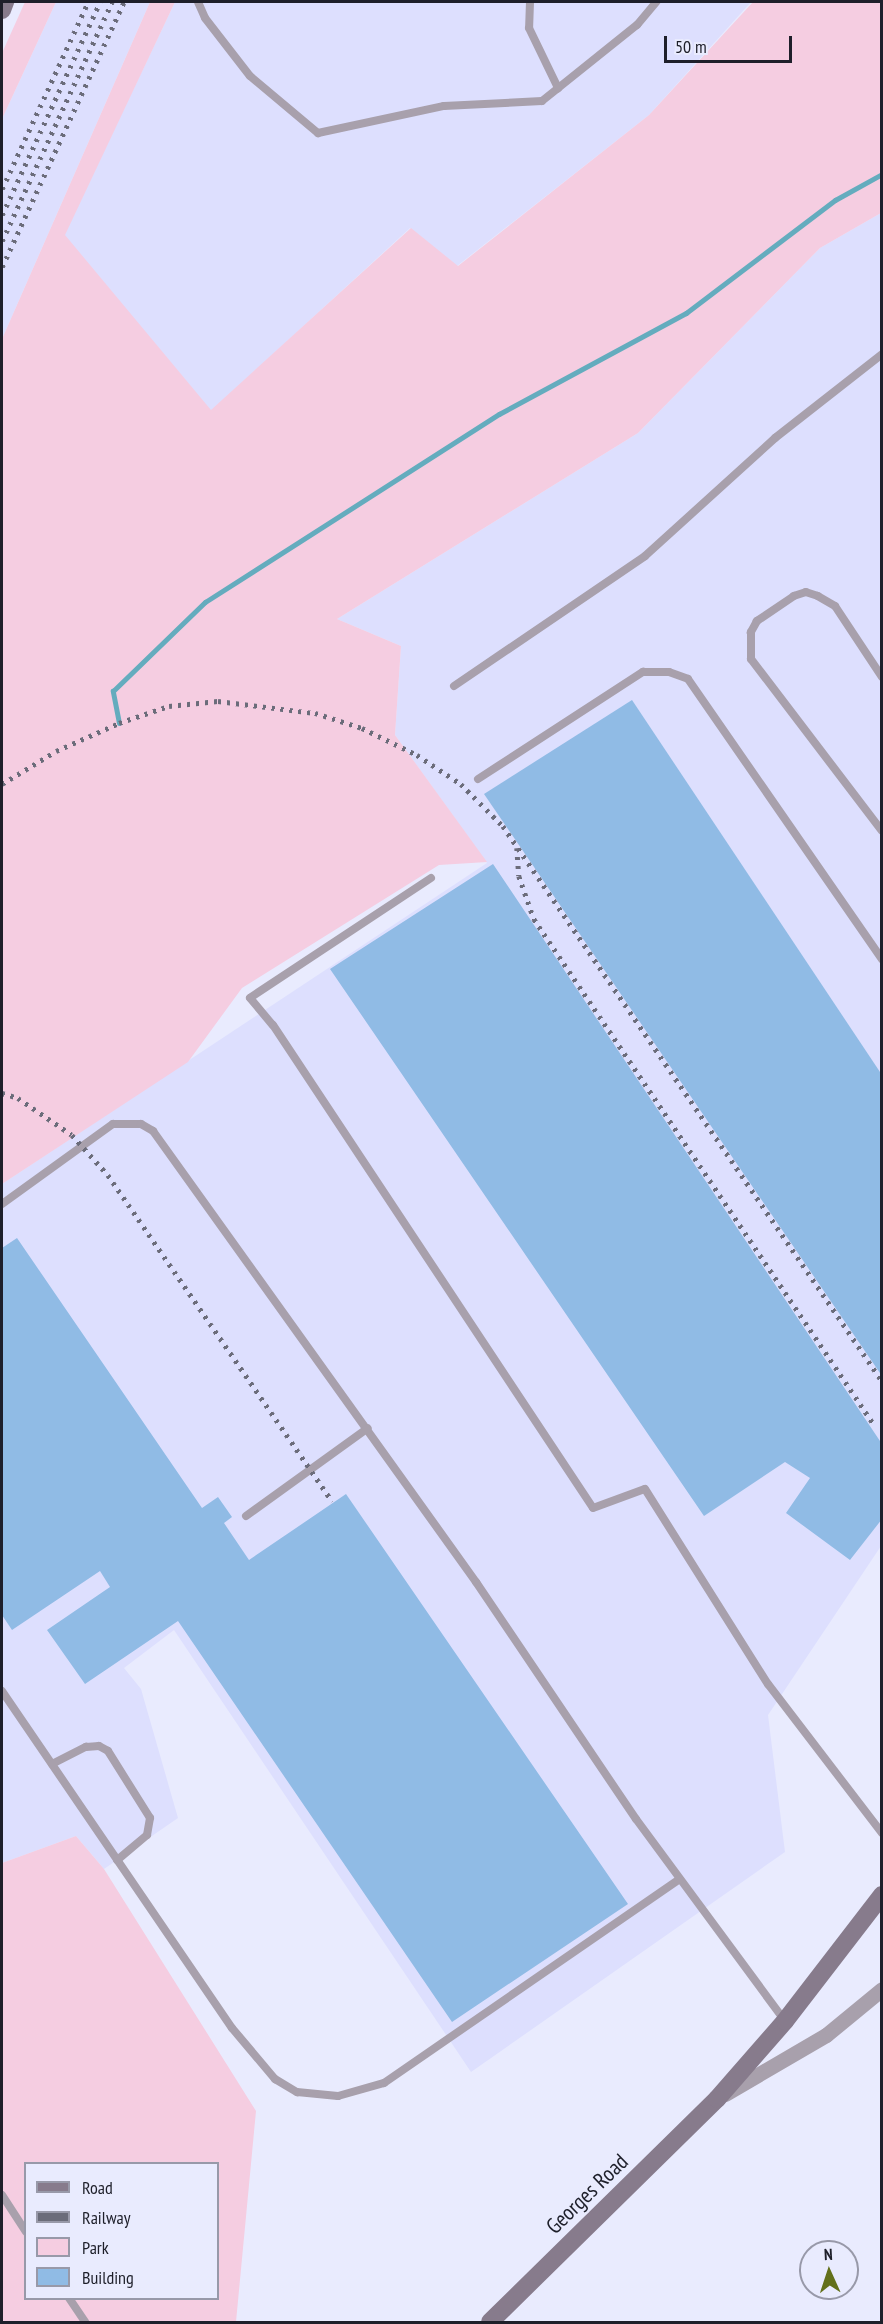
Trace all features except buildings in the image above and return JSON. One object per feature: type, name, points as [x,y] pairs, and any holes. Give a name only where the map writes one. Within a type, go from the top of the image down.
[{"type":"street","points":[[2,10],[5,2]]},
{"type":"street","name":"Georges Road","points":[[490,2322],[717,2099],[785,2021],[882,1896]]},
{"type":"street","name":"Georges Road","points":[[717,2099],[826,2035],[882,1989]]},
{"type":"lane","points":[[198,2],[205,18],[250,76],[318,133],[444,106],[542,101],[636,25],[656,2]]},
{"type":"lane","points":[[530,2],[529,28],[558,88]]},
{"type":"lane","points":[[454,686],[645,556],[775,438],[882,354]]},
{"type":"lane","points":[[882,677],[835,606],[818,596],[806,592],[794,596],[757,621],[751,632],[751,659],[882,831]]},
{"type":"lane","points":[[478,779],[643,672],[669,672],[688,679],[882,959]]},
{"type":"lane","points":[[432,878],[250,998],[273,1025],[593,1508],[645,1489],[768,1684],[882,1833]]},
{"type":"lane","points":[[2,1204],[113,1124],[141,1124],[153,1131],[368,1428],[680,1879],[785,2021]]},
{"type":"lane","points":[[246,1516],[368,1428]]},
{"type":"lane","points":[[2,1691],[257,2060],[275,2079],[297,2092],[317,2096],[362,2092],[406,2070],[680,1879]]},
{"type":"lane","points":[[52,1764],[86,1747],[99,1746],[108,1751],[150,1818],[147,1835],[117,1860]]},
{"type":"lane","points":[[2,2195],[24,2229]]},
{"type":"lane","points":[[70,2300],[85,2322]]},
{"type":"shaded area","points":[[56,2],[150,2],[2,339],[2,119]]},
{"type":"shaded area","points":[[175,2],[751,2],[649,115],[457,266],[410,228],[211,411],[64,235]]},
{"type":"shaded area","points":[[881,213],[881,1546],[768,1715],[785,1852],[471,2072],[174,1630],[124,1668],[141,1689],[178,1818],[104,1869],[76,1836],[2,1863],[2,1184],[487,863],[395,735],[401,646],[337,619],[638,433],[820,248]]},
{"type":"green space","points":[[25,2],[56,2],[2,119],[2,53]]},
{"type":"green space","points":[[150,2],[175,2],[65,235],[211,410],[411,228],[458,266],[649,115],[753,2],[881,2],[881,213],[820,248],[638,433],[337,619],[401,646],[395,735],[487,862],[439,865],[242,988],[188,1062],[2,1184],[2,339]]},
{"type":"green space","points":[[76,1836],[104,1869],[256,2111],[236,2322],[2,2322],[2,1863]]},
{"type":"waterway","points":[[119,723],[113,691],[205,602],[499,414],[686,313],[835,200],[882,174]]},
{"type":"railway","points":[[2,189],[88,2]]},
{"type":"railway","points":[[2,215],[100,2]]},
{"type":"railway","points":[[2,241],[112,2]]},
{"type":"railway","points":[[2,267],[124,2]]},
{"type":"railway","points":[[2,784],[56,751],[119,723],[169,706],[218,701],[315,713],[362,728],[417,755],[461,784],[503,826],[882,1381]]},
{"type":"railway","points":[[517,848],[519,876],[534,919],[875,1426]]},
{"type":"railway","points":[[2,1093],[18,1098],[72,1135],[108,1175],[332,1501]]}]
